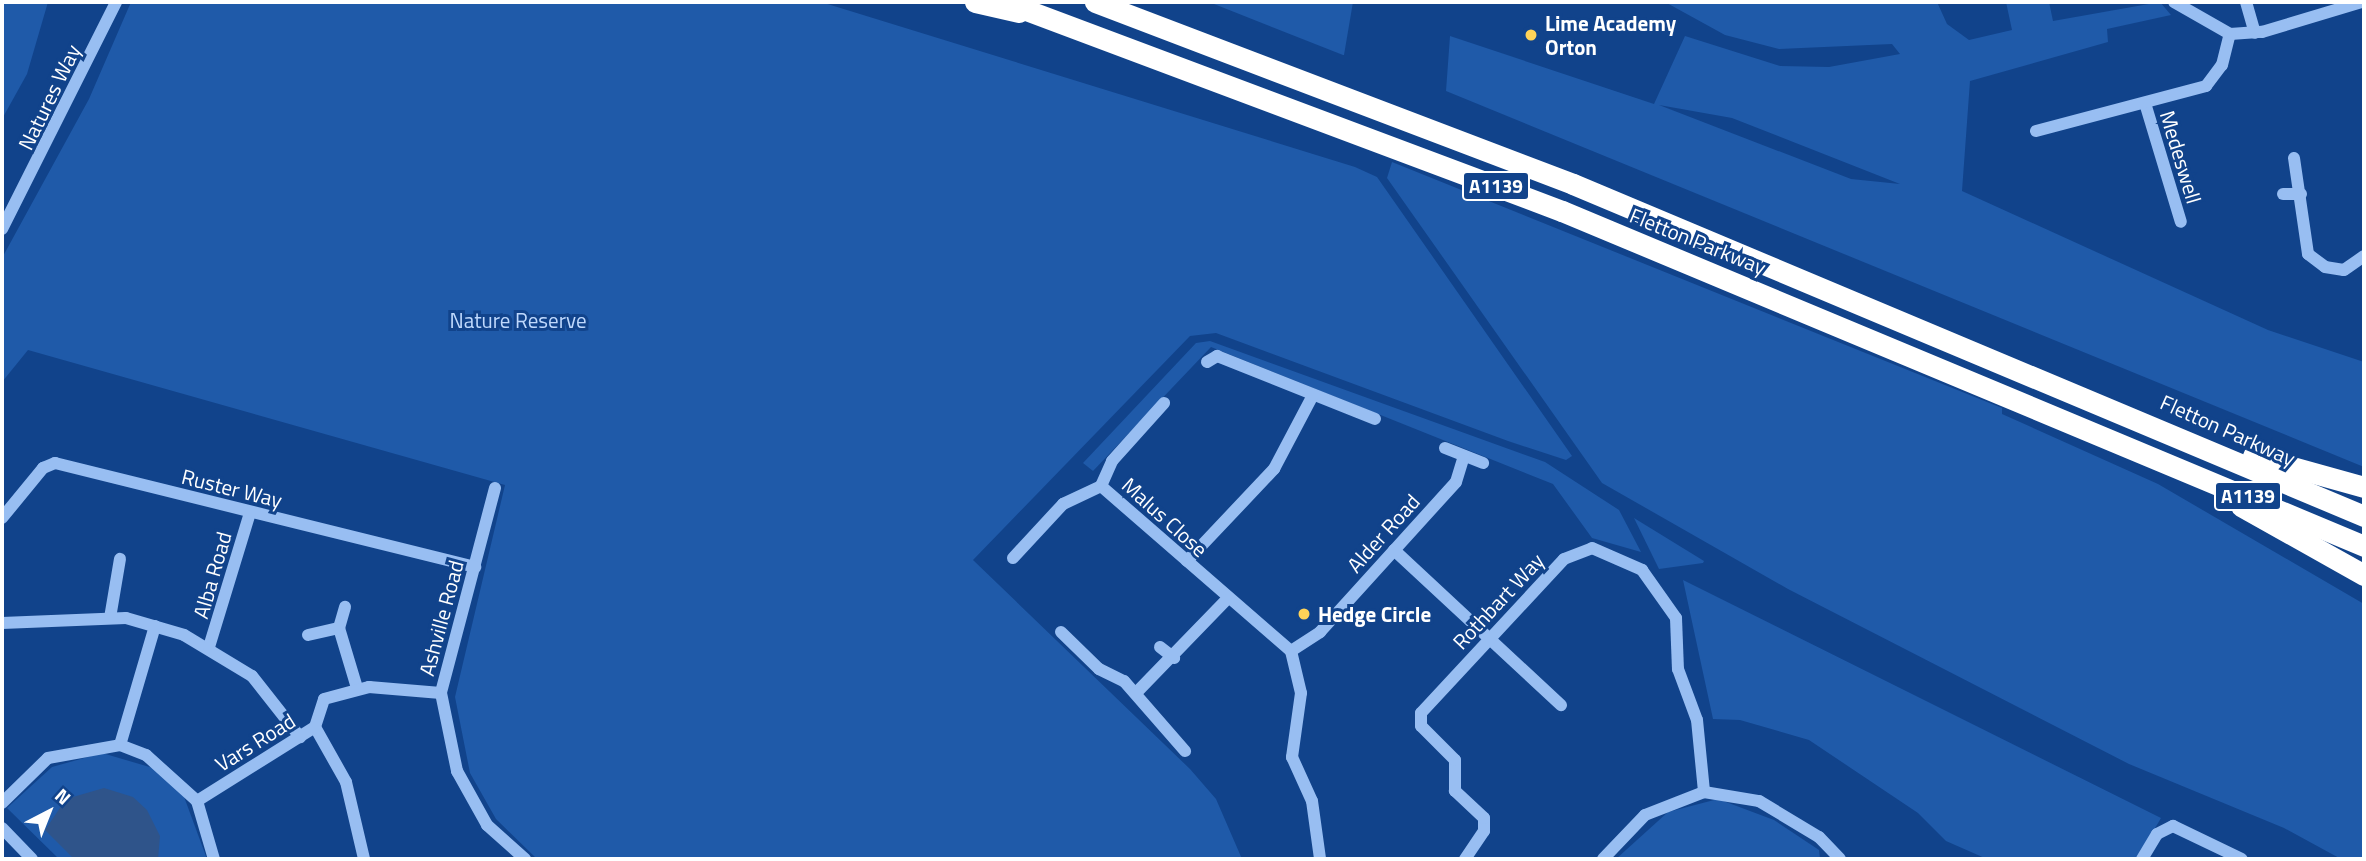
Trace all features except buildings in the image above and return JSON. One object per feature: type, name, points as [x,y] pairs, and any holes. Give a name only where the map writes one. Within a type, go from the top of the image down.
[{"type":"highway","points":[[975,2],[1068,24]]},
{"type":"highway","name":"Fletton Parkway","points":[[1005,2],[1562,211],[2131,445],[2364,546]]},
{"type":"highway","name":"Fletton Parkway","points":[[1096,2],[1585,189],[2190,440],[2364,516]]},
{"type":"highway","points":[[1111,2],[1184,34]]},
{"type":"highway","points":[[2190,440],[2364,487]]},
{"type":"highway","points":[[2131,445],[2364,575]]},
{"type":"street","name":"Natures Way","points":[[107,18],[110,2]]},
{"type":"street","name":"Natures Way","points":[[2,229],[69,105],[116,2]]},
{"type":"street","points":[[2174,2],[2230,34],[2255,33],[2362,2]]},
{"type":"street","points":[[2246,2],[2255,33]]},
{"type":"street","name":"Medeswell","points":[[2036,131],[2206,86],[2222,65],[2230,34]]},
{"type":"street","name":"Medeswell","points":[[2145,103],[2180,222]]},
{"type":"street","points":[[2294,158],[2301,194],[2301,237],[2308,254],[2325,267],[2344,270],[2364,256]]},
{"type":"street","points":[[2283,194],[2301,194]]},
{"type":"street","points":[[1207,362],[1217,356],[1375,419]]},
{"type":"street","points":[[1187,561],[1274,470],[1313,396]]},
{"type":"street","points":[[1101,486],[1112,461],[1164,403]]},
{"type":"street","points":[[1445,448],[1483,463]]},
{"type":"street","name":"Alder Road","points":[[1291,652],[1320,632],[1456,482],[1464,456]]},
{"type":"street","name":"Ruster Way","points":[[2,518],[43,468],[55,463],[475,567]]},
{"type":"street","name":"Malus Close","points":[[1013,558],[1063,504],[1101,486],[1187,561],[1226,600],[1291,652]]},
{"type":"street","name":"Ashville Road","points":[[495,488],[441,693],[457,771],[487,825],[525,859]]},
{"type":"street","name":"Alba Road","points":[[209,647],[250,513]]},
{"type":"street","name":"Rothbart Way","points":[[1465,859],[1484,831],[1484,818],[1455,791],[1455,760],[1421,726],[1421,713],[1564,559],[1592,548],[1642,570],[1676,618],[1678,669],[1697,720],[1704,792]]},
{"type":"street","points":[[1394,550],[1561,705]]},
{"type":"street","points":[[110,618],[120,559]]},
{"type":"street","points":[[1136,693],[1174,658],[1226,600]]},
{"type":"street","points":[[345,607],[339,628],[358,688]]},
{"type":"street","points":[[2,623],[110,618],[155,626],[209,647],[252,676],[300,737]]},
{"type":"street","points":[[120,745],[155,626]]},
{"type":"street","points":[[308,635],[339,628]]},
{"type":"street","points":[[1061,632],[1136,693],[1185,751]]},
{"type":"street","points":[[1160,647],[1174,658]]},
{"type":"street","points":[[1291,652],[1301,693],[1292,757],[1312,801],[1320,859]]},
{"type":"street","name":"Vars Road","points":[[197,801],[315,727],[324,699],[358,688],[441,693]]},
{"type":"street","points":[[315,727],[346,782],[365,859]]},
{"type":"street","points":[[2,803],[48,758],[120,745],[146,755],[197,801],[214,859]]},
{"type":"street","points":[[1603,859],[1645,815],[1704,792],[1759,801],[1819,838],[1840,859]]},
{"type":"street","points":[[2142,859],[2157,834],[2173,826],[2242,859]]},
{"type":"street","points":[[2,828],[32,859]]},
{"type":"green space","points":[[2,2],[48,2],[27,74],[2,119]]},
{"type":"green space","name":"Nature Reserve","points":[[131,2],[821,2],[1355,167],[1377,177],[1572,456],[1566,460],[1508,441],[1216,333],[1190,336],[973,560],[1190,769],[1216,799],[1242,859],[537,859],[496,819],[470,773],[455,697],[505,485],[28,350],[2,382],[2,258],[89,99]]},
{"type":"green space","points":[[1209,2],[1353,2],[1344,55],[1343,55]]},
{"type":"green space","points":[[1665,2],[1937,2],[1947,24],[1969,40],[2012,30],[2006,2],[2049,2],[2053,21],[2160,2],[2171,15],[2107,29],[2108,42],[1970,81],[1962,191],[2268,330],[2364,362],[2364,467],[1446,91],[1450,36],[1654,104],[1685,36],[1780,66],[1829,67],[1900,54],[1892,44],[1779,49],[1725,35]],"holes":[[[1659,105],[1732,118],[1900,184],[1851,179]]]},
{"type":"green space","points":[[1392,162],[2002,408],[2002,414],[2158,484],[2364,604],[2364,859],[2341,859],[2284,828],[2129,764],[1788,589],[1602,483],[1387,178]]},
{"type":"green space","points":[[1210,341],[1545,462],[1619,510],[1641,552],[1592,538],[1553,484],[1211,347],[1093,471],[1083,463],[1196,343]]},
{"type":"green space","points":[[1634,518],[1704,561],[1703,563],[1659,569]]},
{"type":"green space","points":[[1683,580],[2161,818],[2137,859],[1987,859],[1946,841],[1918,813],[1809,740],[1740,720],[1713,719]]},
{"type":"green space","points":[[102,753],[153,768],[183,794],[207,859],[59,859],[7,808],[52,767]]},
{"type":"green space","points":[[1718,799],[1774,820],[1819,850],[1820,859],[1616,859],[1668,812]]},
{"type":"shaded area","points":[[104,788],[133,797],[147,810],[160,836],[158,859],[74,859],[45,830],[66,799]]},
{"type":"place","name":"Lime Academy Orton","points":[[1531,35]]},
{"type":"place","name":"Hedge Circle","points":[[1304,614]]}]
